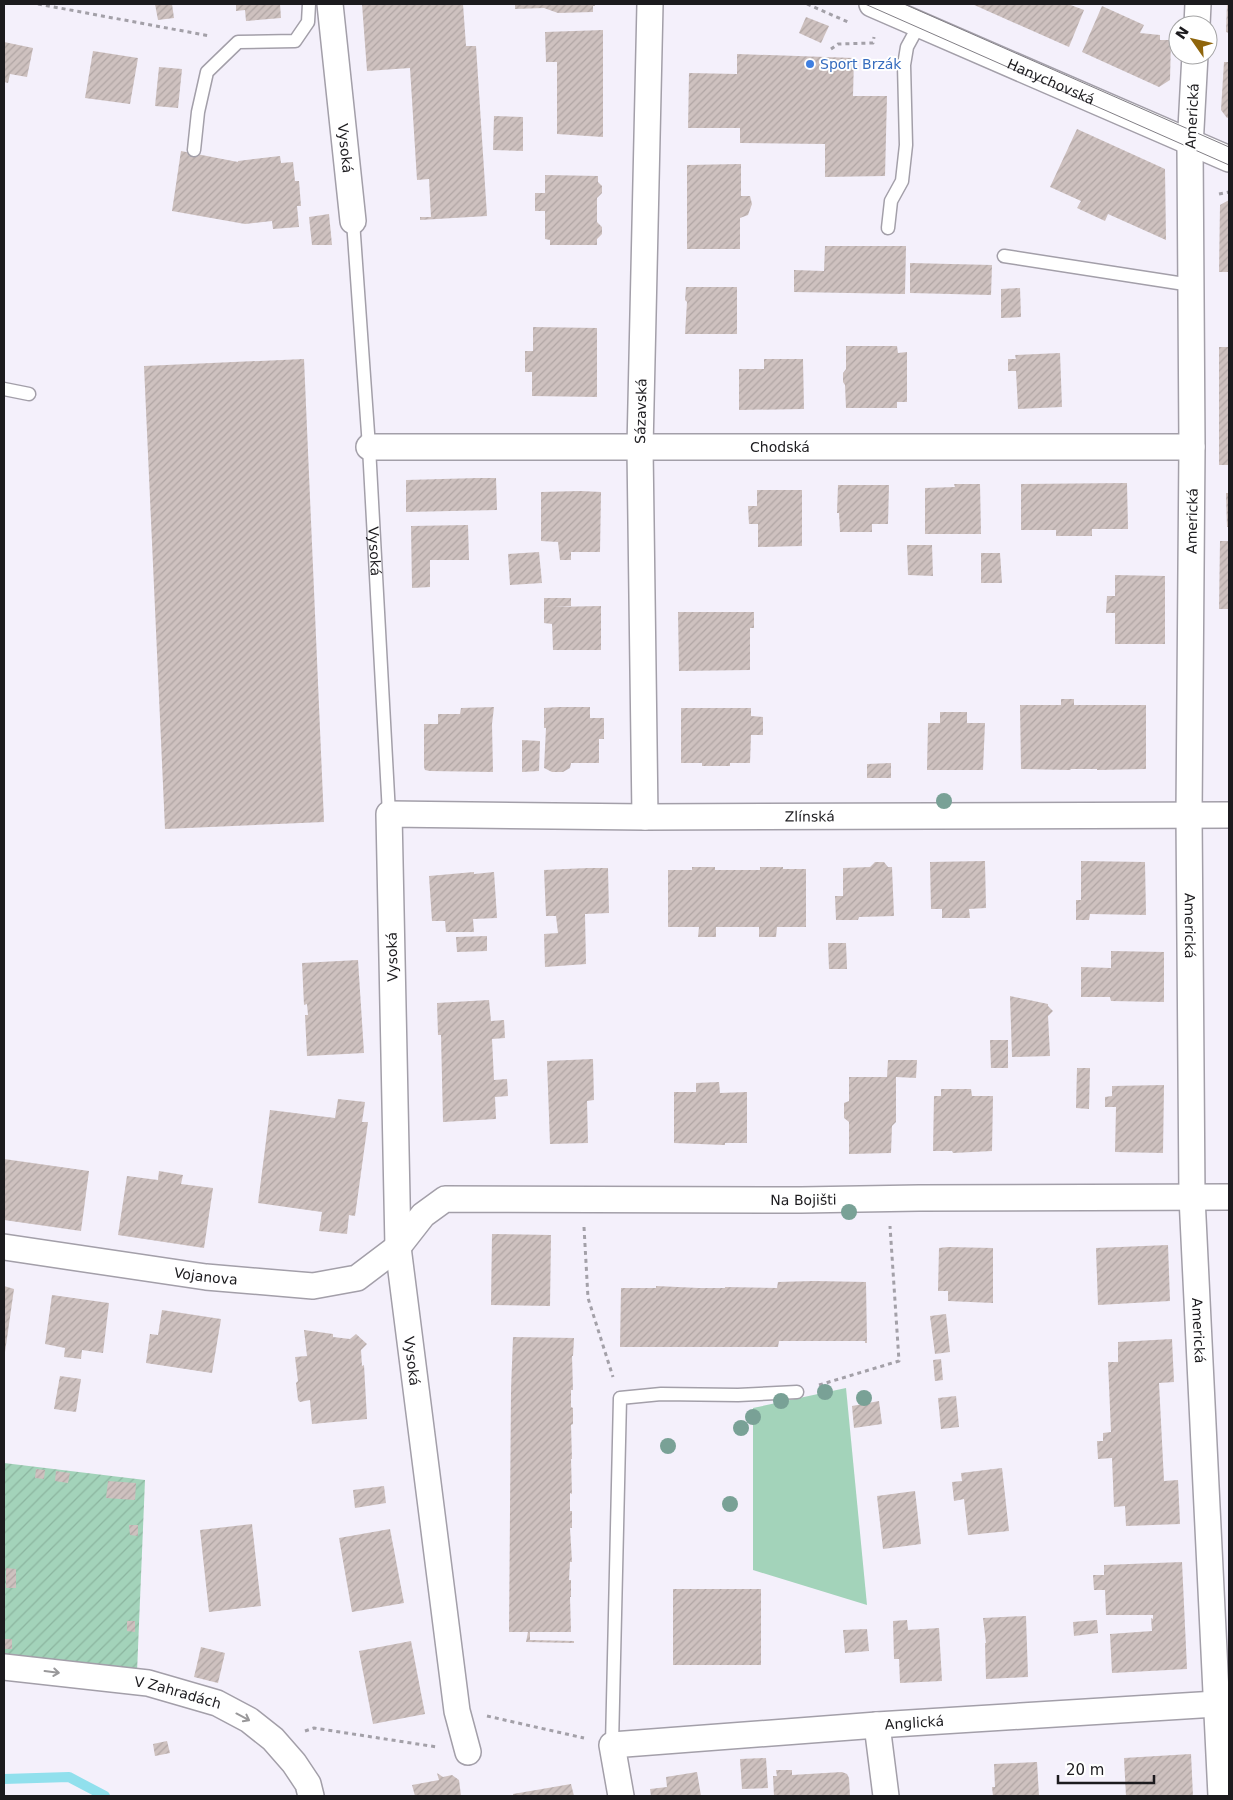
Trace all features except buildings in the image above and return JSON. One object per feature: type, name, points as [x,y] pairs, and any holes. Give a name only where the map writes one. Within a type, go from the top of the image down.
[{"type":"street","name":"Vysoká","points":[[330,4],[353,221]]},
{"type":"street","name":"Sázavská","points":[[645,817],[640,448],[650,4]]},
{"type":"street","name":"Hanychovská","points":[[872,4],[1229,159]]},
{"type":"street","name":"Americká","points":[[1194,65],[1190,142],[1192,447],[1189,815],[1192,1197],[1223,1704],[1221,1796]]},
{"type":"street","name":"Chodská","points":[[369,447],[1192,447]]},
{"type":"street","name":"Vysoká","points":[[389,814],[398,1247],[457,1711],[468,1752]]},
{"type":"street","name":"Zlínská","points":[[389,814],[645,817],[1229,815]]},
{"type":"street","name":"Na Bojišti","points":[[398,1247],[423,1215],[445,1199],[802,1200],[1229,1197]]},
{"type":"street","name":"Vojanova","points":[[4,1247],[206,1277],[312,1286],[357,1278],[398,1247]]},
{"type":"street","name":"V Zahradách","points":[[4,1667],[148,1683],[217,1703],[250,1720],[273,1740],[294,1763],[308,1784],[311,1796]]},
{"type":"street","name":"Anglická","points":[[612,1745],[877,1725],[1223,1704]]},
{"type":"street","points":[[877,1725],[886,1796]]},
{"type":"street","points":[[612,1745],[621,1796]]},
{"type":"lane","points":[[194,150],[198,112],[206,72],[238,42],[295,40],[308,22],[309,4]]},
{"type":"lane","points":[[888,228],[891,202],[902,181],[906,145],[904,64],[907,48],[919,25]]},
{"type":"lane","name":"Vysoká","points":[[353,221],[369,447],[389,814]]},
{"type":"lane","points":[[1004,256],[1191,285]]},
{"type":"lane","points":[[4,389],[30,394]]},
{"type":"lane","points":[[612,1745],[620,1398],[661,1394],[738,1395],[797,1392]]},
{"type":"path","points":[[38,4],[238,42]]},
{"type":"path","points":[[807,4],[850,22]]},
{"type":"path","points":[[831,49],[838,44],[873,43],[875,34]]},
{"type":"path","points":[[797,1392],[899,1361],[889,1198]]},
{"type":"path","points":[[583,1199],[588,1298],[620,1398]]},
{"type":"path","points":[[511,1721],[612,1745]]},
{"type":"path","points":[[314,1728],[468,1752]]},
{"type":"green space","points":[[846,1388],[867,1605],[753,1570],[753,1408]]},
{"type":"green space","points":[[4,1463],[145,1480],[137,1672],[4,1657]]},
{"type":"waterway","points":[[4,1779],[69,1777],[105,1796]]},
{"type":"tram line","points":[[865,4],[1229,165]]},
{"type":"tram line","points":[[904,4],[1229,147]]},
{"type":"place","name":"Sport Brzák","points":[[810,64]]}]
